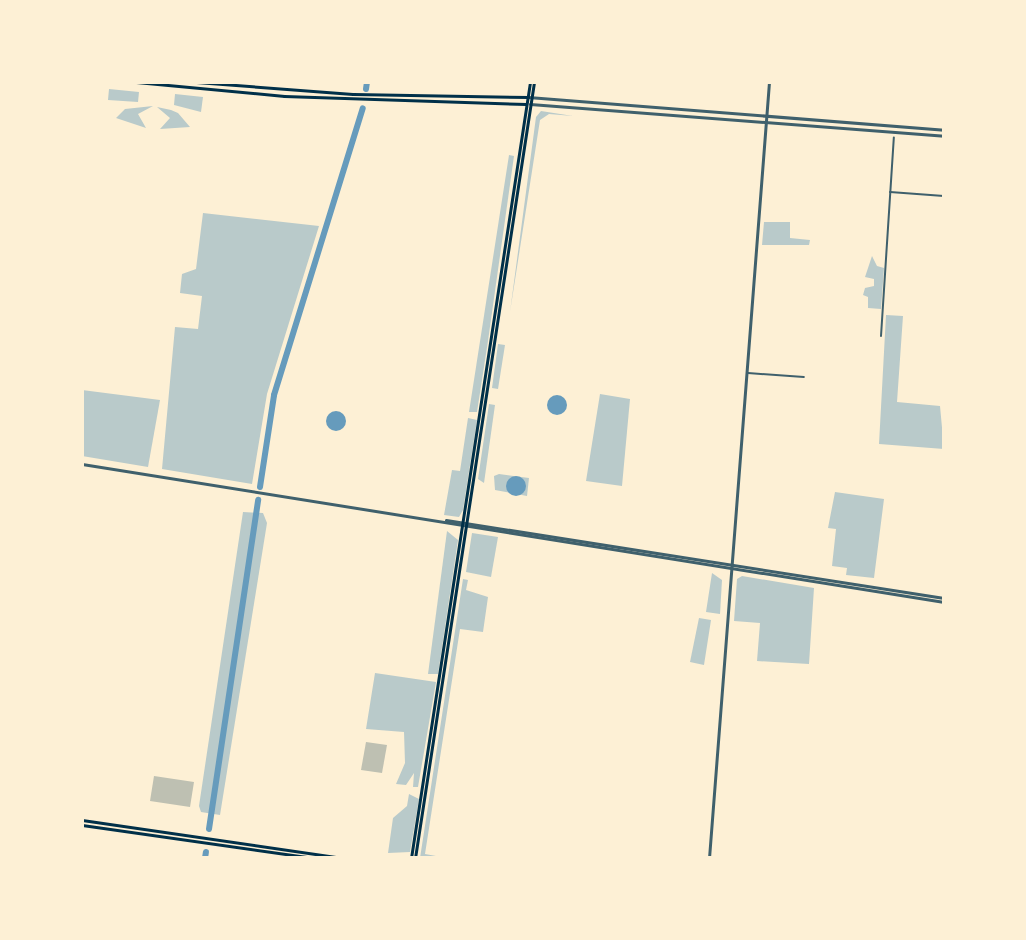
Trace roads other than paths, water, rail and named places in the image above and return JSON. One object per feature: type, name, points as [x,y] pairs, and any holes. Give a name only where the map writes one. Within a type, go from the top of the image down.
[{"type":"main road","points":[[136,82],[279,95],[529,101]]},
{"type":"main road","points":[[196,82],[353,94],[529,101]]},
{"type":"main road","points":[[413,858],[532,82]]},
{"type":"main road","points":[[82,822],[314,858]]},
{"type":"main road","points":[[82,822],[344,858]]},
{"type":"street","points":[[709,858],[769,82]]},
{"type":"street","points":[[529,101],[944,130]]},
{"type":"street","points":[[529,101],[944,136]]},
{"type":"street","points":[[881,336],[894,137]]},
{"type":"street","points":[[890,192],[944,196]]},
{"type":"street","points":[[746,373],[804,377]]},
{"type":"street","points":[[82,464],[944,600]]},
{"type":"water","points":[[557,395],[564,398],[567,405],[564,412],[557,415],[550,412],[547,405],[550,398]]},
{"type":"water","points":[[332,411],[340,411],[346,421],[340,431],[332,431],[326,425],[326,417]]},
{"type":"water","points":[[516,476],[523,479],[526,486],[523,493],[516,496],[509,493],[506,486],[509,479]]},
{"type":"waterway","points":[[366,89],[367,82]]},
{"type":"waterway","points":[[260,487],[274,395],[363,108]]},
{"type":"waterway","points":[[209,829],[258,500]]},
{"type":"waterway","points":[[205,858],[206,852]]}]
